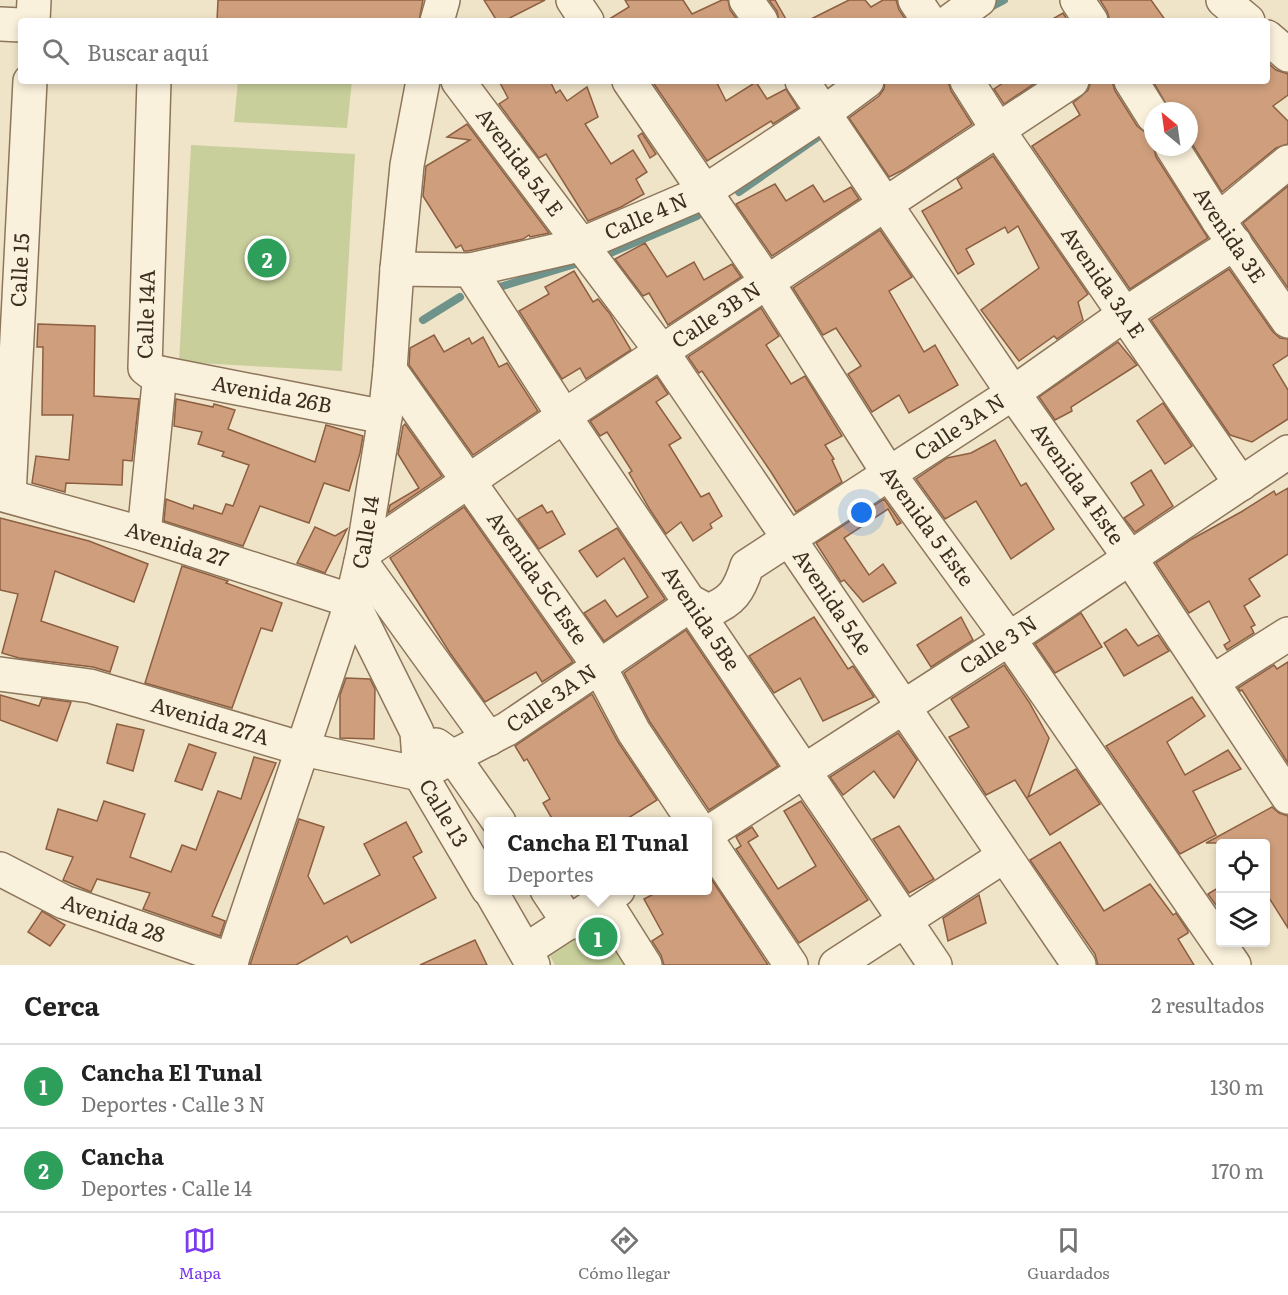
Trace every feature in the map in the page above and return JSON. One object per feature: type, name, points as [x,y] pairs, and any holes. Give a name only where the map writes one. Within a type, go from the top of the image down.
[{"type":"street","points":[[33,18],[34,0]]},
{"type":"street","points":[[438,18],[443,0]]},
{"type":"street","points":[[573,0],[585,18]]},
{"type":"street","points":[[746,0],[759,18]]},
{"type":"street","points":[[915,0],[927,18]]},
{"type":"street","points":[[954,18],[979,0]]},
{"type":"street","points":[[1077,0],[1089,18]]},
{"type":"street","points":[[1223,0],[1244,18]]},
{"type":"street","points":[[0,24],[18,26]]},
{"type":"street","points":[[1270,40],[1288,55]]},
{"type":"street","name":"Calle 15","points":[[4,495],[30,84]]},
{"type":"street","name":"Calle 14A","points":[[144,534],[160,373],[150,372],[145,368],[154,84]]},
{"type":"street","name":"Calle 14","points":[[231,963],[352,601],[362,557],[385,417],[407,165],[422,84]]},
{"type":"street","name":"Avenida 5A E","points":[[460,84],[580,245]]},
{"type":"street","name":"Avenida 5 Este","points":[[630,84],[767,282],[889,474],[1010,639],[1234,965]]},
{"type":"street","name":"Avenida 4 Este","points":[[804,84],[1013,393],[1130,558],[1288,797]]},
{"type":"street","name":"Calle 4 N","points":[[397,268],[470,270],[580,245],[704,192],[824,113],[863,84]]},
{"type":"street","name":"Avenida 3A E","points":[[969,84],[998,130],[1241,484]]},
{"type":"street","name":"Calle 3B N","points":[[362,557],[467,481],[1067,84]]},
{"type":"street","points":[[1133,84],[1144,102]]},
{"type":"street","name":"Avenida 3E","points":[[1178,156],[1288,321]]},
{"type":"street","name":"Calle 3A N","points":[[420,774],[507,729],[693,603],[708,611],[724,604],[741,587],[747,566],[1013,393],[1125,314],[1227,232],[1288,162]]},
{"type":"street","name":"Avenida 5Ae","points":[[580,245],[662,352],[1079,965]]},
{"type":"street","name":"Avenida 5Be","points":[[470,270],[564,416],[693,603],[803,772],[935,965]]},
{"type":"street","name":"Avenida 5C Este","points":[[390,370],[600,666],[634,732],[691,817]]},
{"type":"street","name":"Avenida 26B","points":[[160,373],[385,417]]},
{"type":"street","name":"Calle 3 N","points":[[712,830],[1010,639],[1288,452]]},
{"type":"street","name":"Avenida 27","points":[[4,495],[144,534],[352,601]]},
{"type":"street","points":[[362,557],[489,739]]},
{"type":"street","name":"Calle 13","points":[[352,601],[417,732],[420,774],[484,882]]},
{"type":"street","points":[[1212,682],[1288,634]]},
{"type":"street","name":"Avenida 27A","points":[[0,674],[90,686],[303,749],[420,774]]},
{"type":"street","name":"Calle 13","points":[[417,732],[454,758],[495,817]]},
{"type":"street","points":[[712,848],[777,960]]},
{"type":"street","points":[[836,965],[1004,856]]},
{"type":"street","name":"Avenida 28","points":[[0,869],[64,902],[231,963]]},
{"type":"street","name":"Calle 13","points":[[492,895],[530,958]]},
{"type":"street","points":[[550,895],[569,923]]},
{"type":"street","points":[[530,958],[569,923],[611,895],[645,965]]},
{"type":"green space","points":[[238,84],[352,84],[347,128],[234,122]]},
{"type":"green space","points":[[191,145],[355,154],[342,371],[179,362]]},
{"type":"green space","points":[[607,918],[636,965],[555,965],[550,956]]},
{"type":"building","points":[[218,0],[423,0],[420,18],[217,18]]},
{"type":"building","points":[[484,0],[545,0],[510,18],[495,18]]},
{"type":"building","points":[[625,0],[683,0],[692,14],[722,0],[728,0],[730,10],[736,18],[611,18],[629,7]]},
{"type":"building","points":[[769,0],[775,0],[785,18],[778,18],[777,11]]},
{"type":"building","points":[[849,0],[865,0],[871,7],[883,0],[896,0],[905,18],[813,18]]},
{"type":"building","points":[[1100,0],[1151,0],[1164,18],[1109,18]]},
{"type":"building","points":[[1063,13],[1066,18],[1054,18]]},
{"type":"building","points":[[1270,65],[1276,70],[1288,74],[1288,95],[1273,106],[1288,121],[1288,144],[1276,148],[1222,192],[1198,153],[1198,102],[1165,102],[1155,84],[1270,84]]},
{"type":"building","points":[[501,84],[552,84],[556,93],[560,90],[567,101],[587,87],[598,117],[585,124],[611,164],[633,150],[647,172],[636,179],[644,194],[588,221],[546,154],[539,158],[499,104],[508,98]]},
{"type":"building","points":[[654,84],[718,84],[726,101],[753,84],[757,84],[767,99],[786,89],[798,108],[773,124],[771,121],[707,161]]},
{"type":"building","points":[[885,84],[949,84],[972,124],[889,177],[849,118],[879,96]]},
{"type":"building","points":[[1002,84],[1034,84],[1004,104],[994,89]]},
{"type":"building","points":[[1090,84],[1113,84],[1137,126],[1144,131],[1144,156],[1156,156],[1208,238],[1130,289],[1032,146],[1080,115],[1073,103],[1088,90]]},
{"type":"building","points":[[467,124],[549,233],[530,237],[529,235],[523,239],[468,251],[464,251],[461,245],[456,248],[423,196],[426,166],[470,140],[447,137]]},
{"type":"building","points":[[642,133],[656,154],[650,158],[638,136]]},
{"type":"building","points":[[993,156],[1088,294],[1078,302],[1083,320],[1057,339],[1054,336],[1019,361],[981,310],[1039,268],[1018,226],[1008,233],[1005,227],[966,249],[974,264],[958,274],[922,211],[962,188],[957,179]]},
{"type":"building","points":[[775,184],[786,201],[813,185],[824,202],[851,187],[859,199],[772,256],[736,204]]},
{"type":"building","points":[[1288,186],[1288,288],[1243,223]]},
{"type":"building","points":[[880,230],[912,277],[889,291],[924,352],[935,345],[958,385],[909,413],[899,395],[872,412],[848,374],[861,366],[836,328],[823,335],[793,288]]},
{"type":"building","points":[[645,243],[667,277],[694,262],[704,280],[732,264],[741,277],[668,325],[649,293],[643,296],[615,259]]},
{"type":"building","points":[[1229,269],[1273,332],[1280,338],[1288,339],[1288,355],[1273,365],[1288,390],[1288,419],[1252,442],[1230,435],[1151,320]]},
{"type":"building","points":[[574,271],[593,302],[598,299],[610,314],[631,350],[586,379],[580,368],[562,379],[519,311],[549,294],[545,287]]},
{"type":"building","points":[[761,308],[779,336],[766,345],[791,384],[805,376],[842,436],[825,445],[834,459],[832,460],[842,482],[796,512],[702,371],[699,373],[688,357]]},
{"type":"building","points":[[38,324],[95,326],[94,396],[139,399],[132,461],[123,460],[122,485],[66,483],[65,492],[32,483],[36,456],[69,460],[73,415],[42,415],[43,347],[37,347]]},
{"type":"building","points":[[434,335],[444,352],[469,338],[472,344],[483,337],[499,367],[507,363],[538,411],[473,455],[409,365],[410,348]]},
{"type":"building","points":[[1118,342],[1137,365],[1071,407],[1072,411],[1055,420],[1039,397]]},
{"type":"building","points":[[657,377],[668,394],[656,402],[681,438],[669,445],[701,497],[709,493],[722,516],[710,524],[712,528],[693,541],[681,522],[666,534],[629,473],[632,471],[607,432],[600,436],[590,421]]},
{"type":"building","points":[[176,399],[213,407],[214,404],[235,410],[228,429],[315,462],[326,425],[363,436],[349,491],[324,483],[309,523],[260,506],[243,546],[164,521],[166,499],[193,509],[194,505],[222,514],[226,504],[233,506],[249,465],[222,456],[224,452],[198,444],[202,432],[174,426]]},
{"type":"building","points":[[1163,403],[1192,446],[1165,464],[1137,421]]},
{"type":"building","points":[[405,424],[442,476],[388,513],[390,505],[419,488],[398,454]]},
{"type":"building","points":[[995,440],[1021,486],[1026,483],[1054,529],[1011,559],[976,501],[945,519],[916,479],[947,458],[971,453]]},
{"type":"building","points":[[1151,470],[1173,506],[1135,532],[1124,518],[1144,505],[1131,483]]},
{"type":"building","points":[[1288,488],[1288,554],[1249,579],[1260,596],[1244,606],[1255,625],[1251,627],[1254,633],[1227,650],[1224,645],[1230,641],[1209,601],[1189,613],[1156,563],[1274,491],[1276,495]]},
{"type":"building","points":[[884,499],[901,523],[897,525],[888,509],[844,538],[869,575],[883,564],[896,583],[863,602],[844,580],[841,582],[816,543]]},
{"type":"building","points":[[542,505],[547,513],[552,511],[565,534],[539,549],[518,519]]},
{"type":"building","points":[[464,507],[573,662],[542,682],[536,672],[485,702],[450,653],[390,558]]},
{"type":"building","points":[[0,518],[89,541],[148,564],[134,602],[55,571],[41,621],[118,647],[110,672],[93,667],[19,658],[2,653],[18,594],[0,590]]},
{"type":"building","points":[[315,527],[335,536],[347,529],[325,573],[297,563]]},
{"type":"building","points":[[617,528],[665,599],[604,641],[584,613],[605,600],[617,617],[648,597],[624,558],[597,577],[579,551]]},
{"type":"building","points":[[182,566],[228,581],[226,583],[282,603],[272,631],[261,628],[232,708],[145,683]]},
{"type":"building","points":[[1081,613],[1102,647],[1055,673],[1035,644]]},
{"type":"building","points":[[814,617],[848,669],[853,666],[874,697],[823,721],[800,678],[774,693],[749,656]]},
{"type":"building","points":[[961,617],[973,640],[931,667],[917,645]]},
{"type":"building","points":[[1126,629],[1138,646],[1158,635],[1169,651],[1124,676],[1104,643]]},
{"type":"building","points":[[686,630],[778,766],[709,810],[650,722],[624,673]]},
{"type":"building","points":[[1288,662],[1288,763],[1242,690],[1238,688],[1274,665],[1277,669]]},
{"type":"building","points":[[1004,665],[1029,702],[1049,738],[1028,797],[1076,769],[1100,804],[1050,835],[1015,780],[986,795],[949,737],[969,727],[951,699]]},
{"type":"building","points":[[346,678],[370,679],[375,689],[374,739],[340,738],[340,695]]},
{"type":"building","points":[[592,694],[618,742],[657,800],[630,817],[551,817],[543,803],[550,799],[527,759],[524,761],[515,746]]},
{"type":"building","points":[[0,695],[39,706],[42,698],[71,702],[57,741],[0,720]]},
{"type":"building","points":[[1192,697],[1205,716],[1167,742],[1185,775],[1228,750],[1241,769],[1193,791],[1216,835],[1180,854],[1106,746]]},
{"type":"building","points":[[117,724],[144,730],[133,771],[107,763]]},
{"type":"building","points":[[898,733],[917,760],[894,798],[874,771],[843,795],[830,777]]},
{"type":"building","points":[[189,744],[216,753],[202,790],[175,781]]},
{"type":"building","points":[[254,757],[276,763],[212,916],[225,921],[220,936],[143,909],[150,893],[97,879],[91,892],[63,880],[73,857],[46,849],[58,809],[97,821],[104,801],[145,814],[130,857],[171,872],[182,845],[196,850],[218,791],[241,799]]},
{"type":"building","points":[[801,801],[868,900],[799,943],[736,849],[741,846],[736,837],[752,827],[758,836],[748,842],[778,889],[816,866],[784,811]]},
{"type":"building","points":[[1272,807],[1288,816],[1288,928],[1270,899],[1270,839],[1216,839],[1216,843],[1206,843]]},
{"type":"building","points":[[299,819],[324,827],[308,876],[324,904],[380,875],[364,844],[406,822],[422,852],[413,857],[436,898],[351,943],[347,936],[296,965],[250,965]]},
{"type":"building","points":[[899,826],[934,879],[909,893],[873,839]]},
{"type":"building","points":[[1060,842],[1104,911],[1150,884],[1173,915],[1176,913],[1188,931],[1178,939],[1194,965],[1098,965],[1095,954],[1030,860]]},
{"type":"building","points":[[712,880],[768,965],[664,965],[652,941],[663,934],[644,899],[652,895],[712,895]]},
{"type":"building","points":[[1216,889],[1216,905],[1208,894]]},
{"type":"building","points":[[979,895],[986,923],[948,941],[943,918]]},
{"type":"building","points":[[42,911],[65,925],[50,946],[28,932]]},
{"type":"building","points":[[475,940],[487,965],[420,965]]},
{"type":"waterway","points":[[987,9],[1004,0]]},
{"type":"waterway","points":[[739,192],[818,137]]},
{"type":"waterway","points":[[608,254],[697,216]]},
{"type":"waterway","points":[[493,289],[585,261]]},
{"type":"waterway","points":[[423,320],[460,297]]},
{"type":"place","name":"Cancha","points":[[267,258]]},
{"type":"place","name":"Cancha El Tunal","points":[[598,937]]}]
